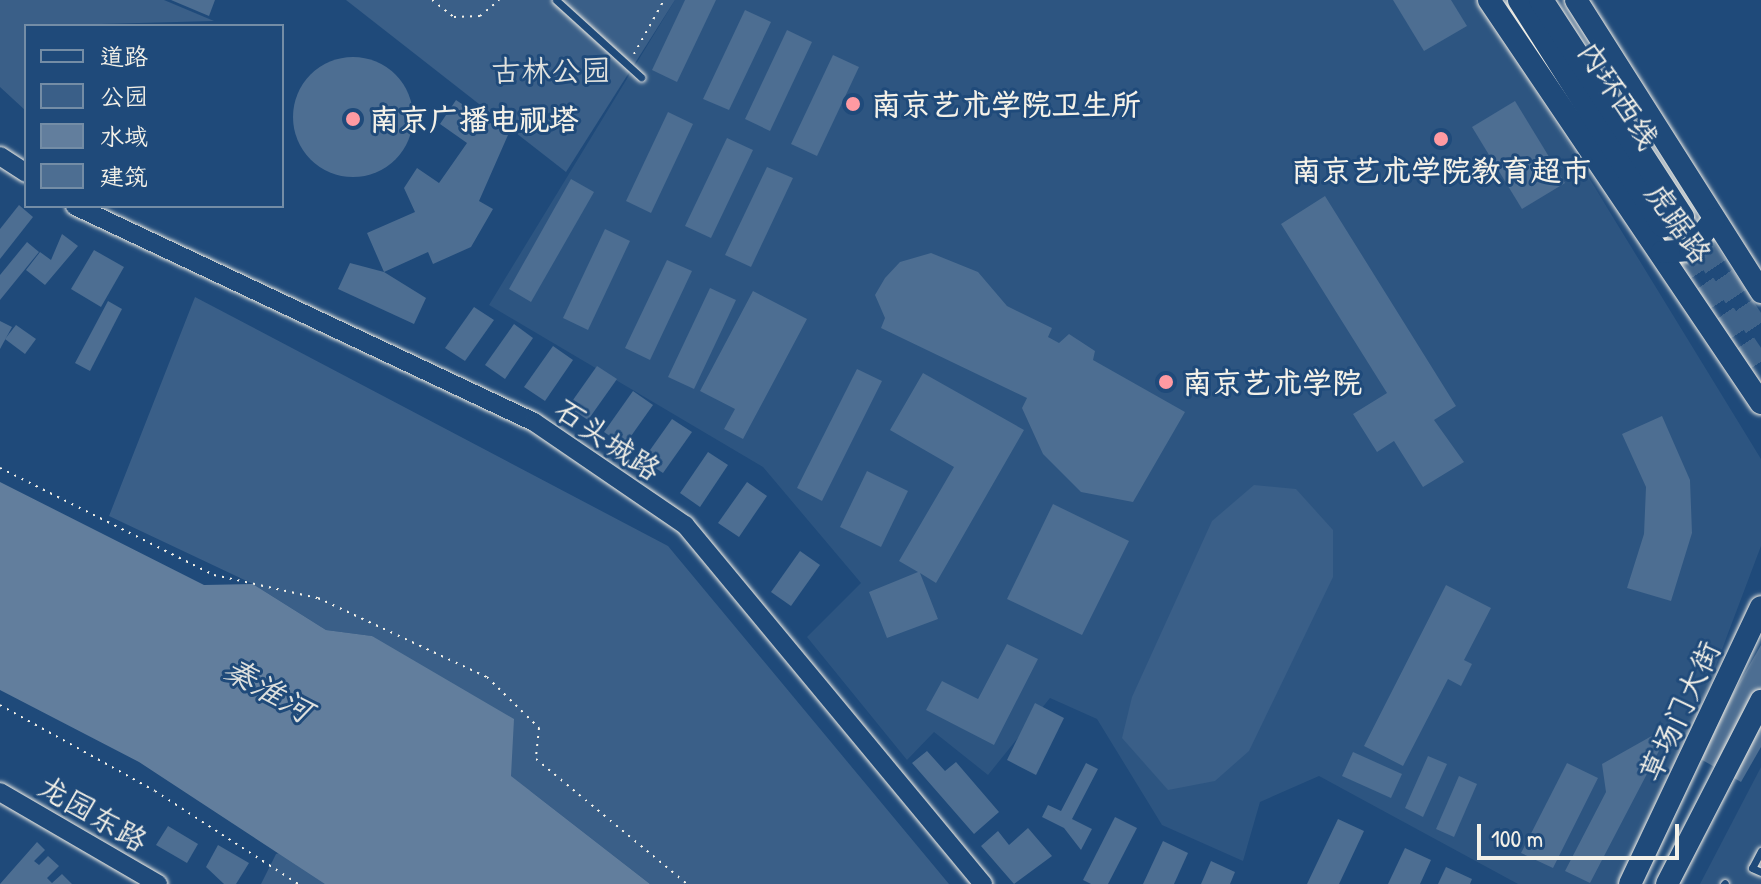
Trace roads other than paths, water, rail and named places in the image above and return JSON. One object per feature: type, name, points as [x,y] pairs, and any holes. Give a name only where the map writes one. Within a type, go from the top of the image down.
[{"type":"highway","name":"内环西线","points":[[1520,0],[1672,221],[1541,0]]},
{"type":"main road","name":"虎踞路","points":[[1489,0],[1662,252],[1761,403]]},
{"type":"main road","name":"虎踞路","points":[[1576,0],[1761,292]]},
{"type":"main road","points":[[1662,252],[1690,250],[1714,219]]},
{"type":"main road","name":"草场门大街","points":[[1630,884],[1761,607]]},
{"type":"main road","points":[[1667,884],[1755,728],[1761,701]]},
{"type":"street","points":[[0,156],[24,172]]},
{"type":"street","name":"石头城路","points":[[79,208],[534,422],[685,525],[983,884]]},
{"type":"street","name":"龙园东路","points":[[0,792],[158,884]]},
{"type":"lane","points":[[556,0],[641,77]]},
{"type":"lane","points":[[1761,851],[1752,868],[1761,872]]},
{"type":"water","name":"秦淮河","points":[[0,482],[204,585],[253,584],[326,630],[372,636],[514,719],[511,776],[650,884],[325,884],[139,762],[0,690]]},
{"type":"tunnel","points":[[1682,217],[1761,334]]},
{"type":"tunnel","points":[[1663,225],[1761,369]]},
{"type":"place","name":"南京艺术学院卫生所","points":[[853,104]]},
{"type":"place","name":"南京广播电视塔","points":[[353,119]]},
{"type":"place","name":"南京艺术学院教育超市","points":[[1441,139]]},
{"type":"place","name":"南京艺术学院","points":[[1166,382]]},
{"type":"park label","name":"古林公园","points":[[551,70]]}]
